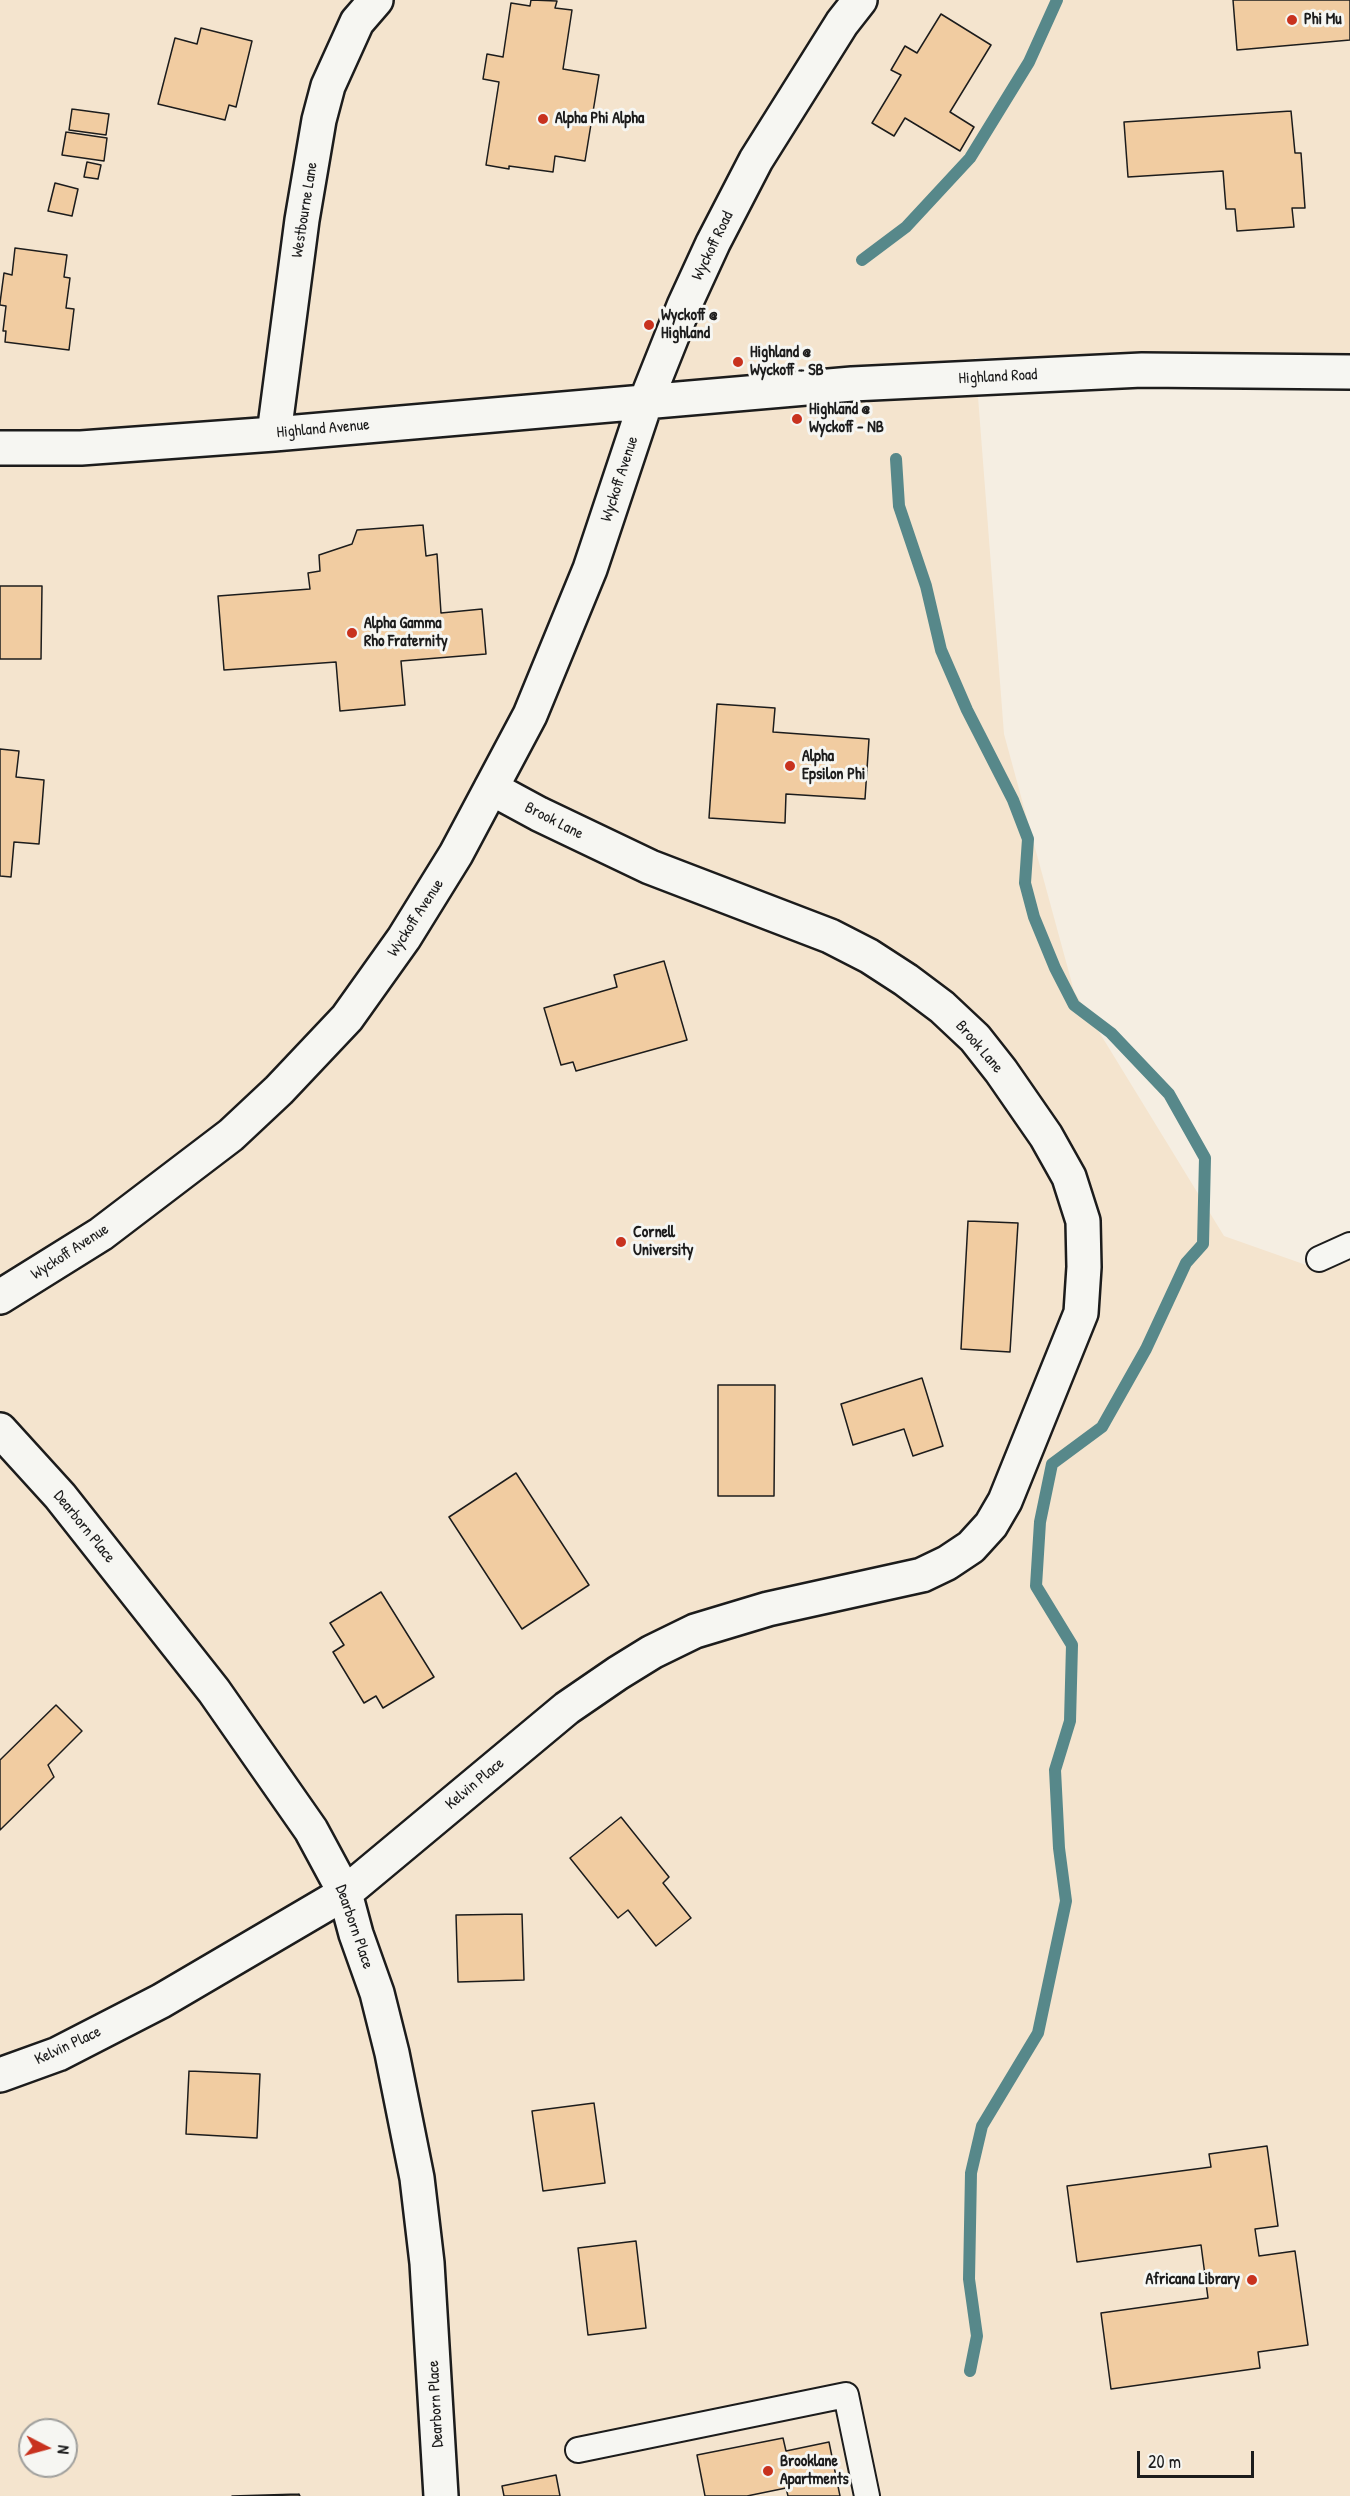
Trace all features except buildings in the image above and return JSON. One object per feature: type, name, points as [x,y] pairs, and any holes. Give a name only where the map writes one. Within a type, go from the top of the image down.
[{"type":"street","name":"Westbourne Lane","points":[[274,434],[302,220],[320,120],[328,86],[357,22],[376,0]]},
{"type":"street","name":"Wyckoff Road","points":[[646,401],[684,306],[713,243],[756,160],[842,23],[860,0]]},
{"type":"street","name":"Highland Road","points":[[646,401],[852,384],[1142,370],[1350,372]]},
{"type":"street","name":"Highland Avenue","points":[[0,448],[81,448],[274,434],[646,401]]},
{"type":"street","name":"Wyckoff Avenue","points":[[0,1297],[100,1234],[231,1135],[279,1090],[347,1018],[404,938],[456,854],[530,715],[591,569],[646,401]]},
{"type":"street","name":"Brook Lane","points":[[491,788],[539,814],[650,867],[830,936],[869,956],[942,1007],[975,1038],[1046,1136],[1069,1177],[1083,1221],[1084,1267],[1081,1313],[1005,1501],[991,1525],[972,1547]]},
{"type":"street","name":"Dearborn Place","points":[[0,1430],[60,1496],[214,1691],[311,1830],[345,1893],[356,1934],[377,1993],[392,2053],[417,2178],[428,2263],[441,2496]]},
{"type":"street","name":"Kelvin Place","points":[[0,2075],[58,2054],[150,2006],[345,1893],[567,1708],[618,1672],[652,1652],[695,1631],[768,1609],[922,1575],[972,1547]]},
{"type":"lane","points":[[1318,1259],[1350,1245]]},
{"type":"lane","points":[[578,2450],[846,2395],[867,2496]]},
{"type":"shaded area","name":"Cornell University","points":[[0,0],[1350,0],[1350,353],[975,358],[1004,734],[1074,991],[1224,1236],[1309,1266],[1350,1248],[1350,2496],[0,2496]]},
{"type":"waterway","points":[[862,260],[906,227],[970,158],[1029,62],[1057,0]]},
{"type":"waterway","points":[[896,459],[899,506],[926,586],[941,650],[967,710],[1013,800],[1028,839],[1025,883],[1034,917],[1055,968],[1074,1005],[1111,1033],[1169,1094],[1205,1158],[1203,1244],[1186,1263],[1146,1349],[1102,1427],[1052,1464],[1040,1522],[1036,1586],[1072,1645],[1070,1721],[1055,1770],[1059,1848],[1066,1901],[1038,2033],[982,2126],[971,2173],[969,2279],[977,2336],[970,2371]]},
{"type":"place","name":"Phi Mu","points":[[1292,20]]},
{"type":"place","name":"Alpha Phi Alpha","points":[[543,119]]},
{"type":"place","name":"Wyckoff @ Highland","points":[[649,325]]},
{"type":"place","name":"Highland @ Wyckoff - SB","points":[[738,362]]},
{"type":"place","name":"Highland @ Wyckoff - NB","points":[[797,419]]},
{"type":"place","name":"Alpha Gamma Rho Fraternity","points":[[352,633]]},
{"type":"place","name":"Alpha Epsilon Phi","points":[[790,766]]},
{"type":"place","name":"Cornell University","points":[[621,1242]]},
{"type":"place","name":"Africana Library","points":[[1252,2280]]},
{"type":"place","name":"Brooklane Apartments","points":[[768,2471]]}]
